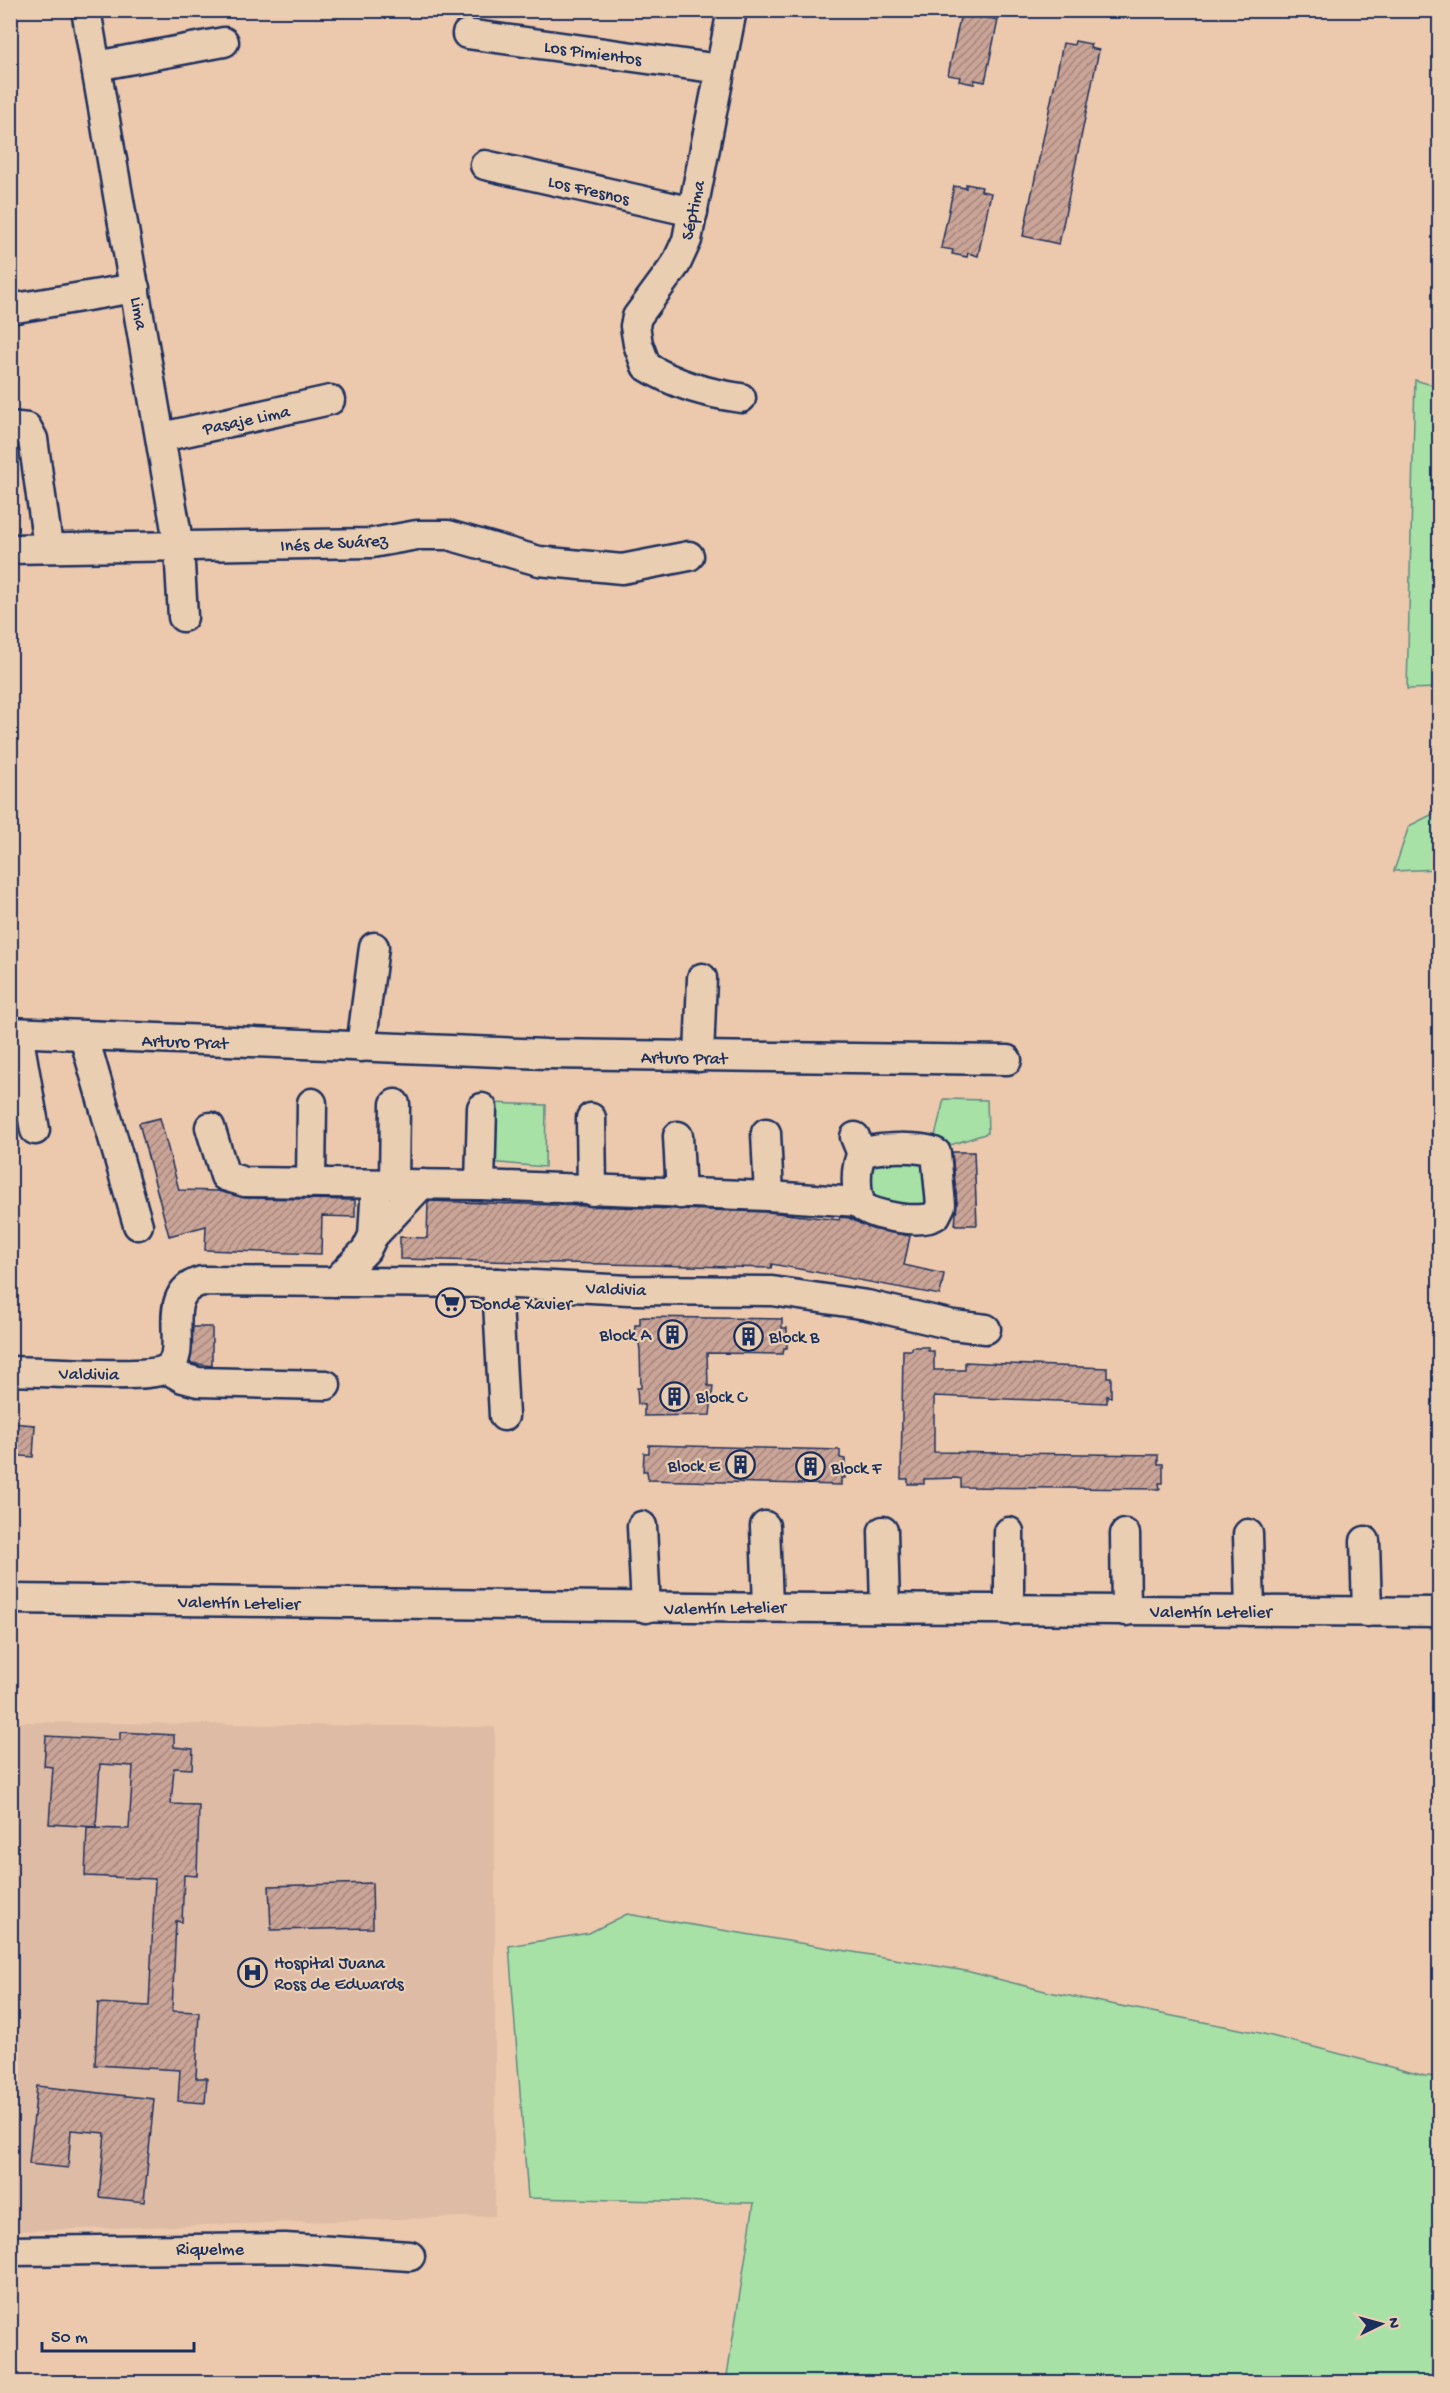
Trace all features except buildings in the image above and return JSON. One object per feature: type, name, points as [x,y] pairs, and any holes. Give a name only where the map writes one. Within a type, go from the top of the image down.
[{"type":"street","name":"Lima","points":[[86,10],[162,437],[179,547],[183,617]]},
{"type":"street","name":"Séptima","points":[[732,10],[687,240],[676,264],[637,316],[635,326],[638,344],[646,366],[666,378],[708,393],[741,398]]},
{"type":"street","name":"Los Pimientos","points":[[467,34],[720,69]]},
{"type":"street","points":[[96,66],[224,42]]},
{"type":"street","name":"Los Fresnos","points":[[485,165],[693,212]]},
{"type":"street","points":[[10,309],[135,288]]},
{"type":"street","name":"Pasaje Lima","points":[[162,437],[330,400]]},
{"type":"street","points":[[10,426],[27,428],[33,439],[48,546]]},
{"type":"street","name":"Inés de Suárez","points":[[10,549],[48,546],[179,547],[372,543],[417,535],[448,536],[539,561],[622,569],[689,556]]},
{"type":"street","points":[[360,1047],[374,947]]},
{"type":"street","points":[[699,1057],[702,978]]},
{"type":"street","points":[[14,1033],[35,1130]]},
{"type":"street","name":"Arturo Prat","points":[[14,1033],[360,1047],[699,1057],[1007,1060]]},
{"type":"street","points":[[84,1036],[138,1225]]},
{"type":"street","points":[[311,1181],[312,1103]]},
{"type":"street","points":[[335,1282],[366,1250],[373,1236],[385,1184],[395,1104]]},
{"type":"street","points":[[480,1185],[482,1108]]},
{"type":"street","points":[[591,1118],[591,1191]]},
{"type":"street","points":[[210,1127],[225,1176],[232,1180],[274,1183],[311,1181],[480,1185],[769,1196],[859,1202],[872,1213],[923,1220],[936,1215],[940,1205],[936,1153],[927,1149],[868,1150],[859,1145],[859,1202]]},
{"type":"street","points":[[766,1133],[769,1196]]},
{"type":"street","points":[[678,1136],[681,1194]]},
{"type":"street","points":[[373,1236],[423,1184]]},
{"type":"street","name":"Valdivia","points":[[10,1371],[143,1374],[167,1369],[172,1364],[175,1350],[179,1300],[187,1287],[194,1283],[496,1283],[629,1290],[772,1291],[867,1305],[953,1325],[986,1329]]},
{"type":"street","points":[[496,1283],[504,1416]]},
{"type":"street","points":[[167,1369],[183,1378],[198,1382],[326,1384]]},
{"type":"street","points":[[642,1526],[646,1608]]},
{"type":"street","points":[[765,1526],[768,1606]]},
{"type":"street","points":[[883,1531],[885,1608]]},
{"type":"street","points":[[1009,1532],[1009,1610]]},
{"type":"street","points":[[1125,1534],[1126,1611]]},
{"type":"street","points":[[1248,1534],[1250,1611]]},
{"type":"street","points":[[1365,1541],[1367,1612]]},
{"type":"street","name":"Valentín Letelier","points":[[10,1599],[646,1608],[768,1606],[1009,1610],[1440,1612]]},
{"type":"street","name":"Riquelme","points":[[10,2251],[285,2248],[410,2256]]},
{"type":"shaded area","name":"Hospital Juana Ross de Edwards","points":[[10,1722],[495,1727],[495,2216],[11,2231]]},
{"type":"green space","points":[[1415,380],[1439,387],[1439,688],[1407,689]]},
{"type":"green space","points":[[1439,811],[1439,869],[1394,871],[1409,826]]},
{"type":"green space","points":[[944,1099],[987,1100],[988,1133],[941,1148],[933,1144]]},
{"type":"green space","points":[[490,1103],[546,1105],[545,1167],[488,1162]]},
{"type":"green space","points":[[932,1162],[931,1212],[868,1203],[867,1163]]},
{"type":"green space","points":[[627,1914],[966,1971],[1049,1992],[1260,2033],[1425,2076],[1439,2077],[1439,2382],[726,2382],[754,2203],[528,2198],[509,1946],[589,1933]]},
{"type":"place","name":"Donde Xavier","points":[[450,1303]]},
{"type":"place","name":"Block A","points":[[672,1334]]},
{"type":"place","name":"Block B","points":[[748,1336]]},
{"type":"place","name":"Block C","points":[[675,1396]]},
{"type":"place","name":"Block E","points":[[741,1465]]},
{"type":"place","name":"Block F","points":[[810,1467]]},
{"type":"place","name":"Hospital Juana Ross de Edwards","points":[[253,1972]]}]
